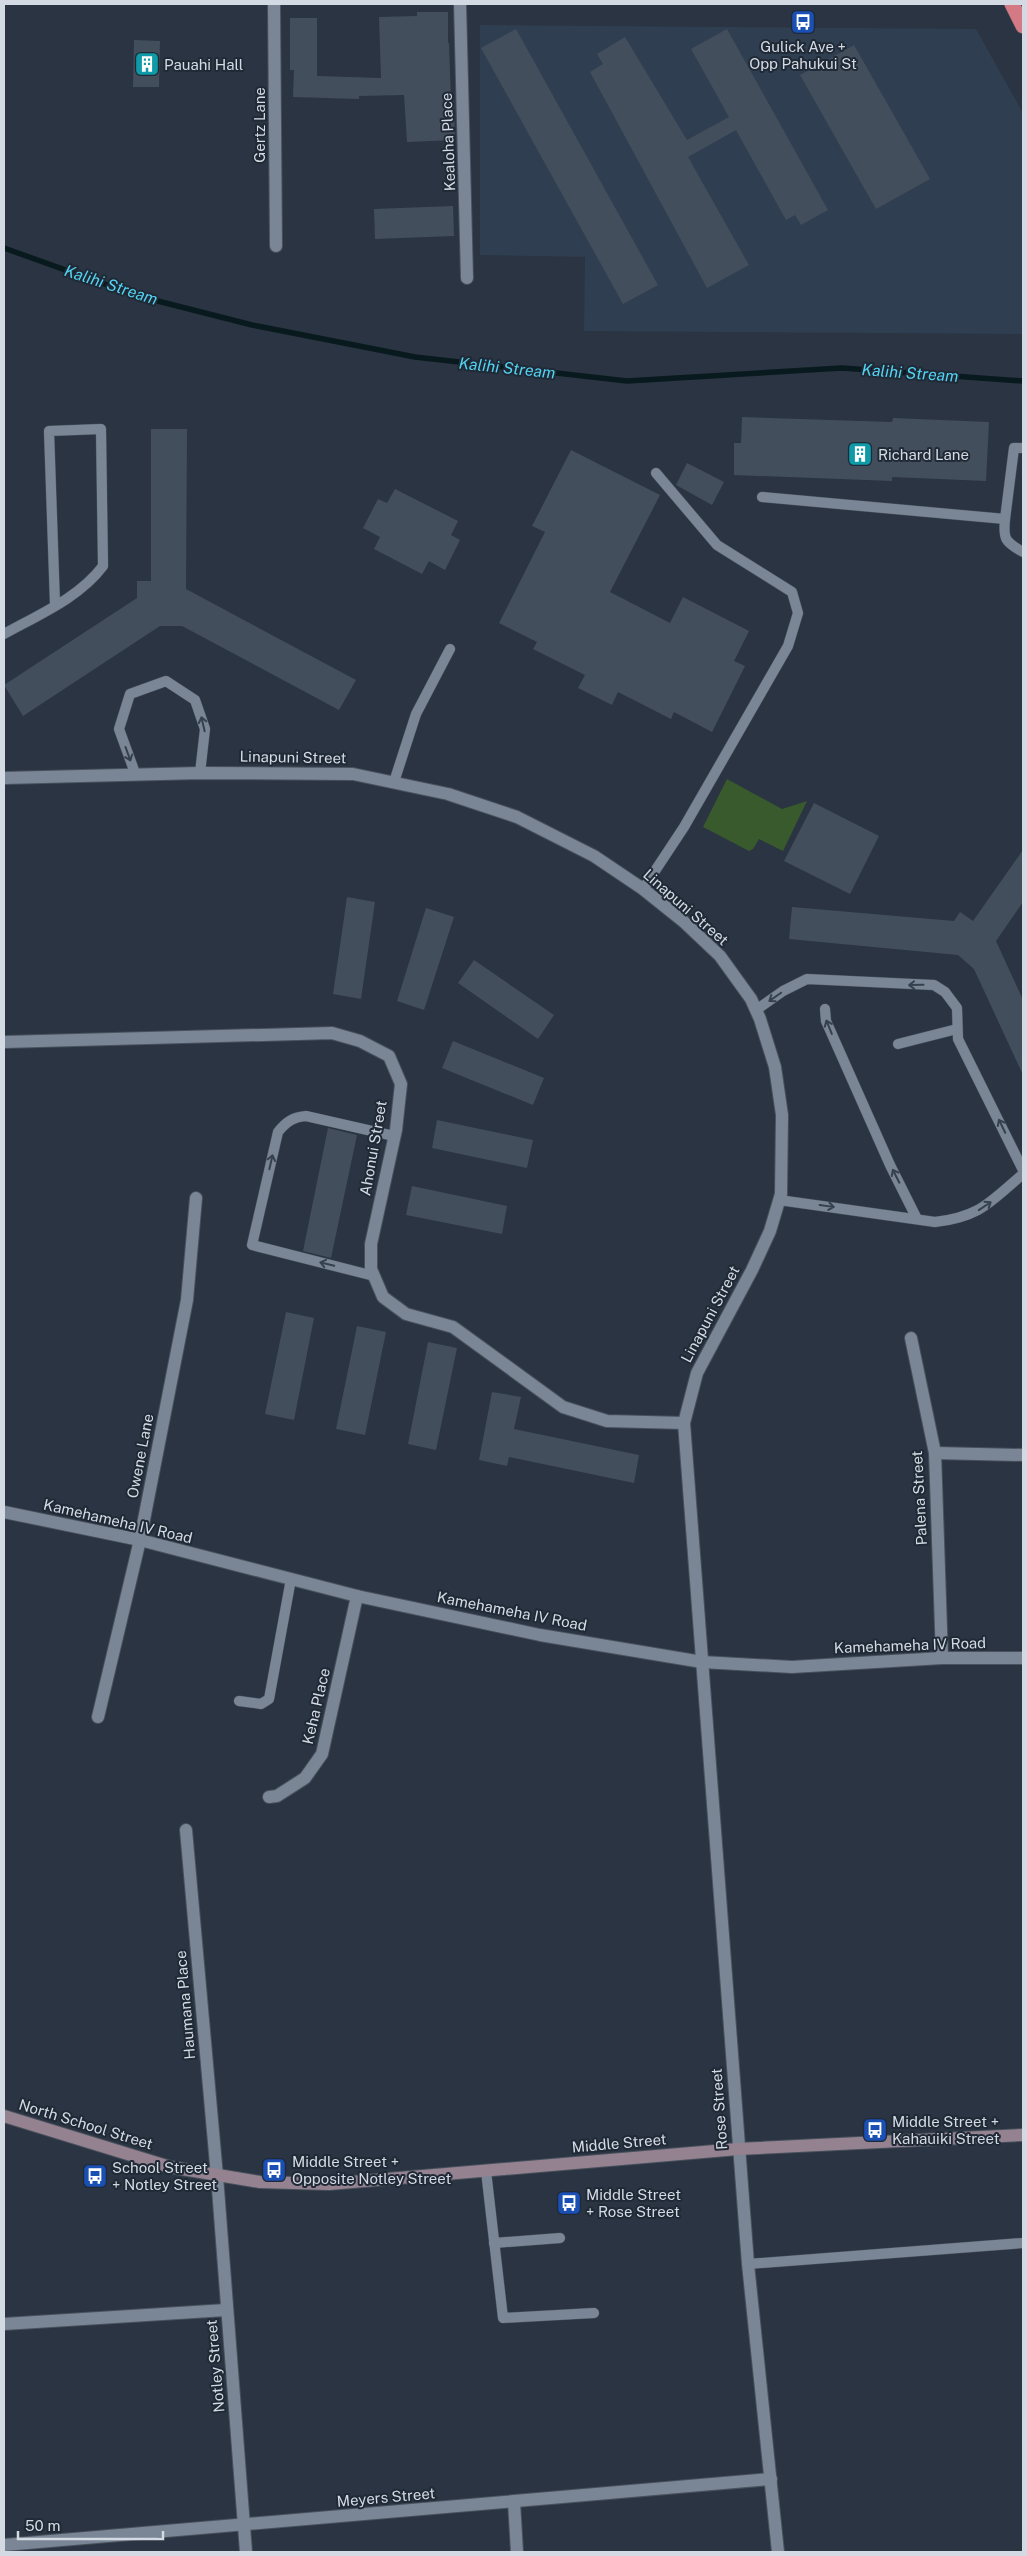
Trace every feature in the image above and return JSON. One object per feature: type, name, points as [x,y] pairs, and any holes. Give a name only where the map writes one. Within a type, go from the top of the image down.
[{"type":"highway","points":[[1012,4],[1023,26]]},
{"type":"main road","name":"North School Street","points":[[5,2119],[170,2167],[217,2176]]},
{"type":"main road","name":"Middle Street","points":[[217,2176],[260,2182],[329,2184],[738,2149],[1023,2135]]},
{"type":"street","name":"Gertz Lane","points":[[274,4],[276,246]]},
{"type":"street","name":"Kealoha Place","points":[[460,4],[468,278]]},
{"type":"street","name":"Linapuni Street","points":[[4,778],[200,772],[353,774],[448,794],[516,817],[594,856],[643,889],[720,956],[751,999],[756,1010],[776,1067],[782,1115],[779,1200],[770,1232],[697,1373],[684,1422],[702,1662]]},
{"type":"street","name":"Ahonui Street","points":[[4,1042],[332,1033],[360,1041],[388,1056],[400,1084],[394,1136],[372,1244],[371,1268],[383,1297],[406,1314],[453,1327],[563,1408],[607,1421],[684,1422]]},
{"type":"street","name":"Owene Lane","points":[[98,1717],[140,1540],[187,1300],[196,1198]]},
{"type":"street","name":"Palena Street","points":[[911,1338],[934,1453],[942,1658]]},
{"type":"street","points":[[934,1453],[1023,1456]]},
{"type":"street","name":"Kamehameha IV Road","points":[[4,1512],[140,1540],[357,1596],[540,1635],[702,1662],[792,1667],[942,1658],[1023,1658]]},
{"type":"street","name":"Keha Place","points":[[269,1797],[277,1796],[305,1778],[322,1754],[357,1596]]},
{"type":"street","name":"Rose Street","points":[[702,1662],[738,2149],[778,2552]]},
{"type":"street","name":"Haumana Place","points":[[186,1830],[217,2176]]},
{"type":"street","name":"Notley Street","points":[[217,2176],[246,2552]]},
{"type":"street","points":[[4,2324],[226,2310]]},
{"type":"street","name":"Meyers Street","points":[[4,2545],[771,2479]]},
{"type":"street","points":[[514,2502],[517,2552]]},
{"type":"lane","points":[[4,634],[55,604],[90,583],[103,566],[101,430],[49,431],[55,604]]},
{"type":"lane","points":[[1023,448],[1014,448],[1004,535],[1009,544],[1023,552]]},
{"type":"lane","points":[[643,889],[684,827],[788,646],[798,613],[792,592],[717,545],[656,473]]},
{"type":"lane","points":[[762,497],[1005,518]]},
{"type":"lane","points":[[394,782],[416,714],[450,649]]},
{"type":"lane","points":[[135,773],[119,729],[130,694],[166,681],[195,700],[205,729],[200,772]]},
{"type":"lane","points":[[756,1010],[783,991],[807,979],[934,985],[945,992],[957,1008],[958,1039],[1023,1170]]},
{"type":"lane","points":[[824,1009],[826,1021],[890,1165],[917,1219]]},
{"type":"lane","points":[[898,1044],[957,1029]]},
{"type":"lane","points":[[374,1276],[252,1245],[278,1132],[286,1123],[296,1117],[306,1116],[394,1136]]},
{"type":"lane","points":[[779,1200],[935,1222],[960,1219],[973,1214],[1005,1192],[1023,1174]]},
{"type":"lane","points":[[239,1701],[261,1704],[269,1699],[292,1579]]},
{"type":"lane","points":[[486,2171],[503,2318],[594,2313]]},
{"type":"lane","points":[[494,2243],[560,2238]]},
{"type":"lane","points":[[748,2264],[1023,2243]]},
{"type":"shaded area","points":[[480,25],[976,29],[1023,113],[1023,334],[584,331],[585,257],[480,255]]},
{"type":"green space","points":[[727,779],[782,809],[807,801],[783,851],[759,839],[753,849],[749,851],[703,827]]},
{"type":"building","points":[[417,12],[448,12],[451,101],[454,101],[455,140],[407,142],[404,95],[359,96],[359,99],[293,97],[294,70],[290,70],[290,18],[317,18],[317,76],[381,78],[379,17],[417,16]]},
{"type":"building","points":[[516,29],[658,285],[623,304],[481,48]]},
{"type":"building","points":[[727,29],[828,210],[801,225],[795,215],[786,220],[736,130],[688,157],[749,265],[707,288],[590,72],[603,64],[597,54],[625,37],[687,140],[729,117],[691,49]]},
{"type":"building","name":"Pauahi Hall","points":[[134,40],[160,41],[159,87],[133,87]]},
{"type":"building","points":[[854,45],[930,179],[876,209],[800,75]]},
{"type":"building","points":[[453,206],[454,236],[375,239],[374,209]]},
{"type":"building","name":"Richard Lane","points":[[742,417],[892,422],[893,418],[989,422],[986,481],[892,477],[892,481],[734,475],[734,443],[741,443]]},
{"type":"building","points":[[151,429],[187,429],[186,589],[356,680],[339,710],[182,626],[160,626],[23,716],[4,685],[137,598],[137,581],[151,581]]},
{"type":"building","points":[[571,450],[660,495],[610,592],[670,623],[683,597],[749,631],[734,661],[745,666],[712,732],[674,712],[671,719],[618,692],[612,705],[578,688],[585,675],[533,649],[537,642],[499,623],[545,532],[532,526]]},
{"type":"building","points":[[687,463],[724,482],[712,505],[676,485]]},
{"type":"building","points":[[395,489],[458,521],[451,535],[460,540],[445,570],[429,561],[422,574],[374,549],[380,537],[363,528],[378,499],[387,503]]},
{"type":"building","points":[[814,803],[879,836],[850,894],[784,861]]},
{"type":"building","points":[[1023,850],[1023,902],[996,941],[1023,1000],[1023,1075],[974,969],[958,955],[789,939],[792,907],[954,921],[960,912],[973,921]]},
{"type":"building","points":[[347,897],[375,902],[361,999],[333,994]]},
{"type":"building","points":[[426,908],[454,917],[424,1010],[397,1001]]},
{"type":"building","points":[[474,960],[554,1015],[538,1039],[458,983]]},
{"type":"building","points":[[453,1041],[544,1078],[533,1105],[442,1068]]},
{"type":"building","points":[[437,1120],[533,1140],[527,1168],[432,1148]]},
{"type":"building","points":[[328,1128],[357,1135],[331,1258],[303,1251]]},
{"type":"building","points":[[412,1186],[507,1206],[502,1234],[406,1215]]},
{"type":"building","points":[[286,1312],[314,1318],[294,1420],[265,1414]]},
{"type":"building","points":[[357,1326],[386,1332],[365,1435],[336,1429]]},
{"type":"building","points":[[428,1342],[457,1348],[436,1450],[408,1444]]},
{"type":"building","points":[[492,1392],[521,1397],[514,1429],[639,1455],[634,1483],[509,1457],[507,1466],[479,1460]]},
{"type":"waterway","name":"Kalihi Stream","points":[[4,248],[138,296],[252,325],[415,357],[627,381],[842,368],[1023,381]]},
{"type":"place","name":"Gulick Ave + Opp Pahukui St","points":[[803,22]]},
{"type":"place","name":"Pauahi Hall","points":[[147,64]]},
{"type":"place","name":"Richard Lane","points":[[860,454]]},
{"type":"place","name":"Middle Street + Kahauiki Street","points":[[875,2130]]},
{"type":"place","name":"Middle Street + Opposite Notley Street","points":[[274,2170]]},
{"type":"place","name":"School Street + Notley Street","points":[[95,2176]]},
{"type":"place","name":"Middle Street + Rose Street","points":[[569,2203]]}]
